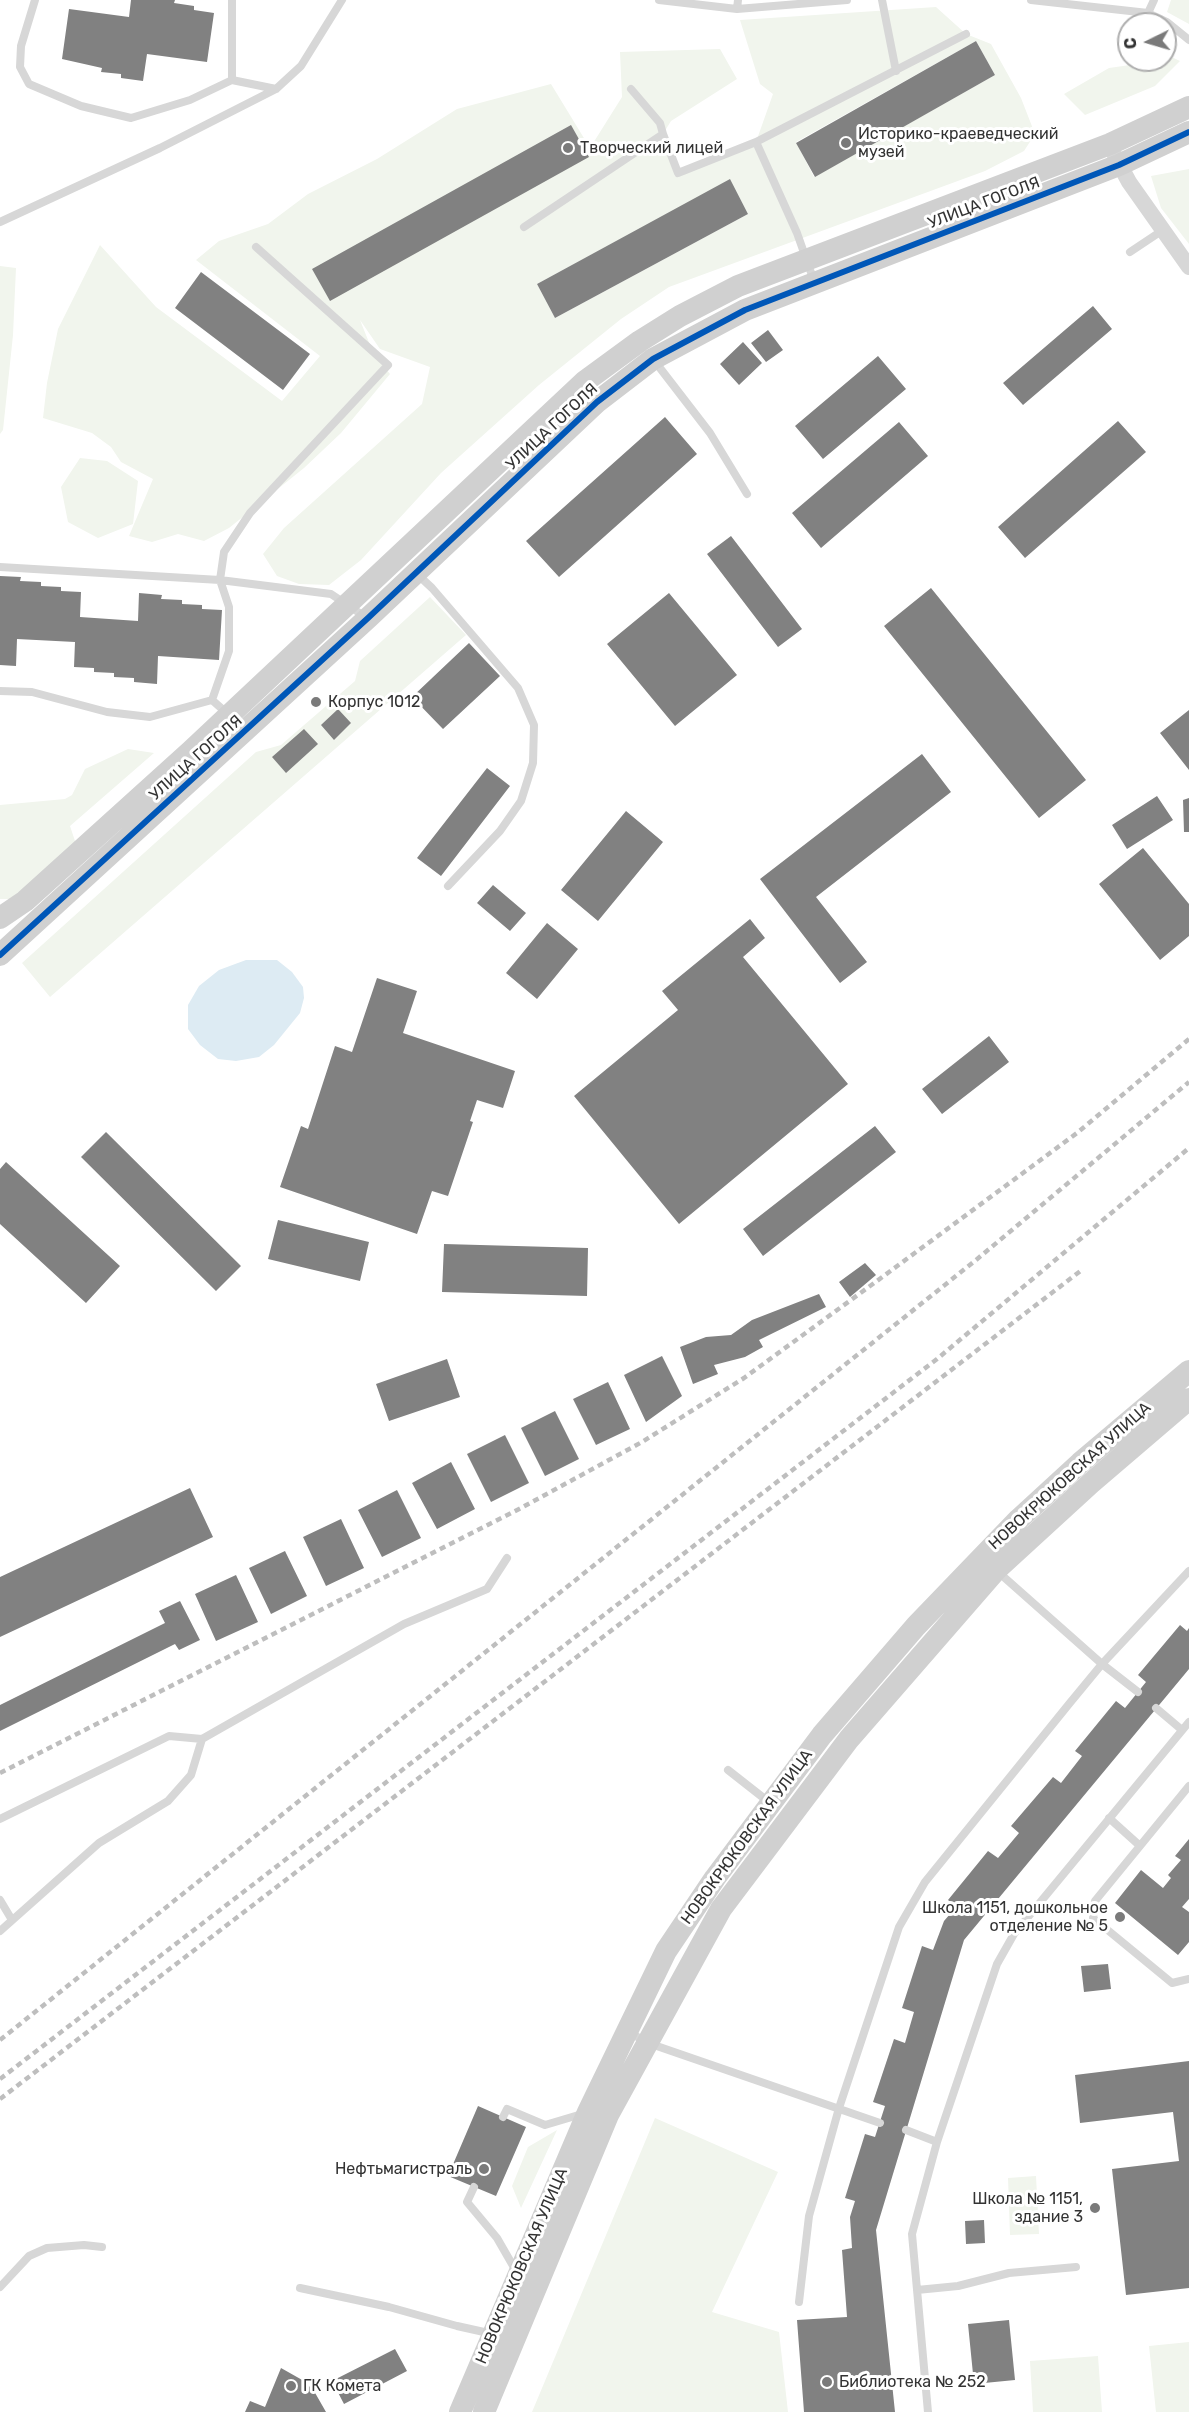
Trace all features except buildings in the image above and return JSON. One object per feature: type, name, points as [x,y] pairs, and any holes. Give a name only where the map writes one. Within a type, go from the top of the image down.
[{"type":"street","points":[[0,918],[25,901],[229,716],[584,382],[640,341],[680,316],[738,286],[810,271],[1110,144],[1189,107]]},
{"type":"street","name":"УЛИЦА ГОГОЛЯ","points":[[0,956],[368,618],[414,572],[597,402],[653,359],[745,310],[810,271],[1119,165],[1189,132]]},
{"type":"street","points":[[1110,144],[1119,165],[1189,267]]},
{"type":"street","name":"НОВОКРЮКОВСКАЯ УЛИЦА","points":[[460,2412],[588,2112],[666,1951],[689,1915],[822,1735],[863,1686],[989,1563],[1080,1463],[1189,1371]]},
{"type":"street","name":"НОВОКРЮКОВСКАЯ УЛИЦА","points":[[484,2412],[608,2115],[698,1947],[748,1872],[849,1739],[989,1563],[1091,1483],[1189,1399]]},
{"type":"lane","points":[[35,0],[21,46],[20,68],[29,84],[81,106],[131,118],[190,100],[232,80],[276,89]]},
{"type":"lane","points":[[232,0],[232,80]]},
{"type":"lane","points":[[0,222],[160,148],[276,89],[301,66],[342,0]]},
{"type":"lane","points":[[659,0],[738,5],[846,0]]},
{"type":"lane","points":[[882,0],[896,72]]},
{"type":"lane","points":[[1030,0],[1139,12]]},
{"type":"lane","points":[[1177,30],[1189,40]]},
{"type":"lane","points":[[631,89],[660,123],[678,173],[756,142],[966,34]]},
{"type":"lane","points":[[524,227],[663,134]]},
{"type":"lane","points":[[756,142],[810,271]]},
{"type":"lane","points":[[1130,252],[1163,230]]},
{"type":"lane","points":[[212,700],[228,651],[229,607],[220,580],[224,552],[250,513],[388,365],[256,247]]},
{"type":"lane","points":[[653,359],[710,433],[747,494]]},
{"type":"lane","points":[[0,567],[220,580],[331,594],[368,618]]},
{"type":"lane","points":[[414,572],[432,588],[518,688],[534,725],[533,763],[521,801],[500,831],[448,885]]},
{"type":"lane","points":[[0,691],[32,692],[107,712],[150,717],[212,700]]},
{"type":"lane","points":[[212,700],[244,732]]},
{"type":"lane","points":[[0,1819],[169,1736],[202,1738],[404,1624],[487,1589],[507,1558]]},
{"type":"lane","points":[[989,1563],[1102,1664],[1137,1692]]},
{"type":"lane","points":[[799,2302],[809,2216],[839,2108],[899,1928],[925,1882],[1102,1664],[1189,1571]]},
{"type":"lane","points":[[1156,1708],[1182,1730]]},
{"type":"lane","points":[[928,2412],[912,2234],[937,2142],[997,1964],[1014,1934],[1189,1722]]},
{"type":"lane","points":[[0,1931],[99,1843],[168,1801],[191,1776],[202,1738]]},
{"type":"lane","points":[[728,1770],[771,1803]]},
{"type":"lane","points":[[1189,1786],[1095,1900],[1093,1918],[1172,1983],[1189,1979]]},
{"type":"lane","points":[[1109,1818],[1139,1845]]},
{"type":"lane","points":[[0,1900],[12,1920]]},
{"type":"lane","points":[[627,2031],[648,2043],[880,2123]]},
{"type":"lane","points":[[503,2117],[507,2109],[545,2125],[588,2112]]},
{"type":"lane","points":[[906,2130],[937,2142]]},
{"type":"lane","points":[[474,2187],[467,2202],[497,2238],[519,2275]]},
{"type":"lane","points":[[0,2287],[29,2256],[47,2248],[84,2245],[102,2247]]},
{"type":"lane","points":[[918,2290],[958,2286],[1009,2273],[1076,2267]]},
{"type":"lane","points":[[300,2288],[389,2307],[493,2334]]},
{"type":"shaded area","points":[[1171,0],[1189,0],[1189,24],[1177,17],[1177,12],[1167,12]]},
{"type":"shaded area","points":[[936,7],[966,34],[991,44],[1021,98],[1035,134],[1024,151],[985,171],[669,287],[621,319],[539,385],[441,473],[361,560],[329,585],[299,584],[277,576],[263,554],[284,528],[422,404],[430,367],[380,349],[360,320],[374,355],[390,374],[341,433],[304,468],[229,528],[204,541],[178,534],[152,542],[129,536],[153,479],[121,462],[111,447],[92,433],[43,418],[47,383],[58,329],[100,245],[156,307],[282,401],[320,356],[196,260],[219,241],[268,224],[308,194],[377,159],[457,109],[551,84],[590,148],[622,97],[620,52],[720,49],[737,79],[671,121],[663,134],[678,173],[756,142],[773,94],[760,84],[740,20]],"holes":[[[976,41],[995,75],[814,177],[796,142]],[[730,180],[748,214],[555,318],[537,284]]]},
{"type":"shaded area","points":[[1117,67],[1117,72],[1169,72],[1155,86],[1085,115],[1064,94],[1109,68]]},
{"type":"shaded area","points":[[1189,169],[1189,244],[1161,208],[1151,176]]},
{"type":"shaded area","points":[[0,266],[16,268],[13,335],[3,430],[0,434]]},
{"type":"shaded area","points":[[80,458],[107,461],[138,481],[133,524],[98,538],[68,522],[61,487]]},
{"type":"shaded area","points":[[430,597],[466,635],[50,997],[22,963],[256,752],[281,745],[355,681],[360,661]]},
{"type":"shaded area","points":[[128,749],[154,753],[70,826],[77,847],[12,899],[0,899],[0,805],[65,799],[72,795],[85,769]]},
{"type":"shaded area","points":[[246,960],[277,960],[292,972],[303,987],[304,998],[300,1013],[274,1045],[259,1057],[236,1061],[218,1059],[200,1045],[188,1029],[188,1005],[199,986],[219,970]]},
{"type":"shaded area","points":[[655,2118],[778,2172],[712,2312],[779,2332],[788,2412],[532,2412]]},
{"type":"shaded area","points":[[557,2130],[521,2208],[512,2186],[528,2147]]},
{"type":"shaded area","points":[[1036,2176],[1039,2234],[1010,2235],[1008,2178]]},
{"type":"shaded area","points":[[1189,2342],[1189,2412],[1156,2412],[1149,2346]]},
{"type":"shaded area","points":[[1098,2356],[1102,2412],[1033,2412],[1030,2361]]},
{"type":"railway","points":[[0,1773],[521,1508],[642,1442],[744,1378],[881,1278],[1077,1133],[1189,1039]]},
{"type":"railway","points":[[0,2040],[976,1260],[1189,1082]]},
{"type":"railway","points":[[0,2079],[937,1359],[1189,1148]]},
{"type":"railway","points":[[0,2099],[1083,1269]]},
{"type":"cycle path","points":[[0,955],[368,618],[597,402],[653,359],[745,310],[1119,165],[1189,132]]},
{"type":"place","name":"Историко-краеведческий музей","points":[[846,143]]},
{"type":"place","name":"Творческий лицей","points":[[568,148]]},
{"type":"place","name":"Корпус 1012","points":[[316,702]]},
{"type":"place","name":"Школа 1151, дошкольное отделение № 5","points":[[1120,1917]]},
{"type":"place","name":"Нефтьмагистраль","points":[[484,2169]]},
{"type":"place","name":"Школа № 1151, здание 3","points":[[1095,2208]]},
{"type":"place","name":"Библиотека № 252","points":[[827,2382]]},
{"type":"place","name":"ГК Комета","points":[[291,2386]]}]
